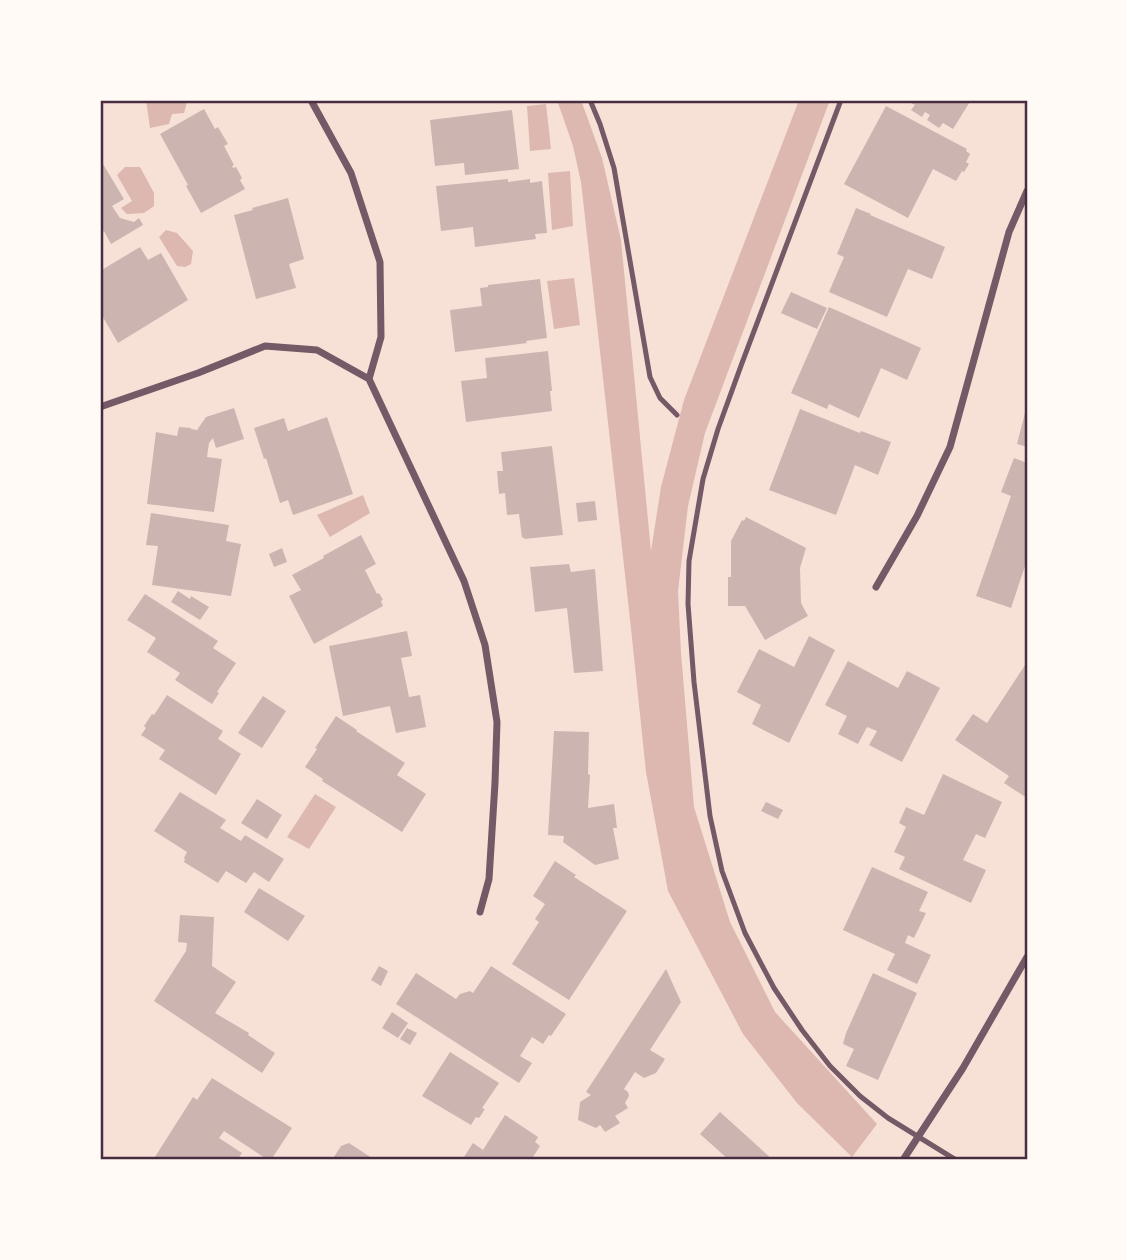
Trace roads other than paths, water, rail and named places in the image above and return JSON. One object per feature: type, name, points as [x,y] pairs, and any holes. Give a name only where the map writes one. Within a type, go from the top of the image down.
[{"type":"street","points":[[312,102],[351,173],[380,262],[382,337],[369,379]]},
{"type":"street","points":[[876,587],[917,516],[950,447],[1009,232],[1027,191]]},
{"type":"street","points":[[100,407],[265,346],[317,350],[369,379],[464,581],[485,645],[496,722],[496,760],[489,879],[480,912]]},
{"type":"street","points":[[903,1160],[963,1068],[1027,957]]},
{"type":"lane","points":[[590,100],[614,168],[650,377],[660,398],[677,415]]},
{"type":"lane","points":[[841,100],[718,429],[703,479],[689,561],[688,604],[694,682],[710,816],[722,871],[745,933],[774,988],[830,1066],[888,1118],[956,1160]]}]
